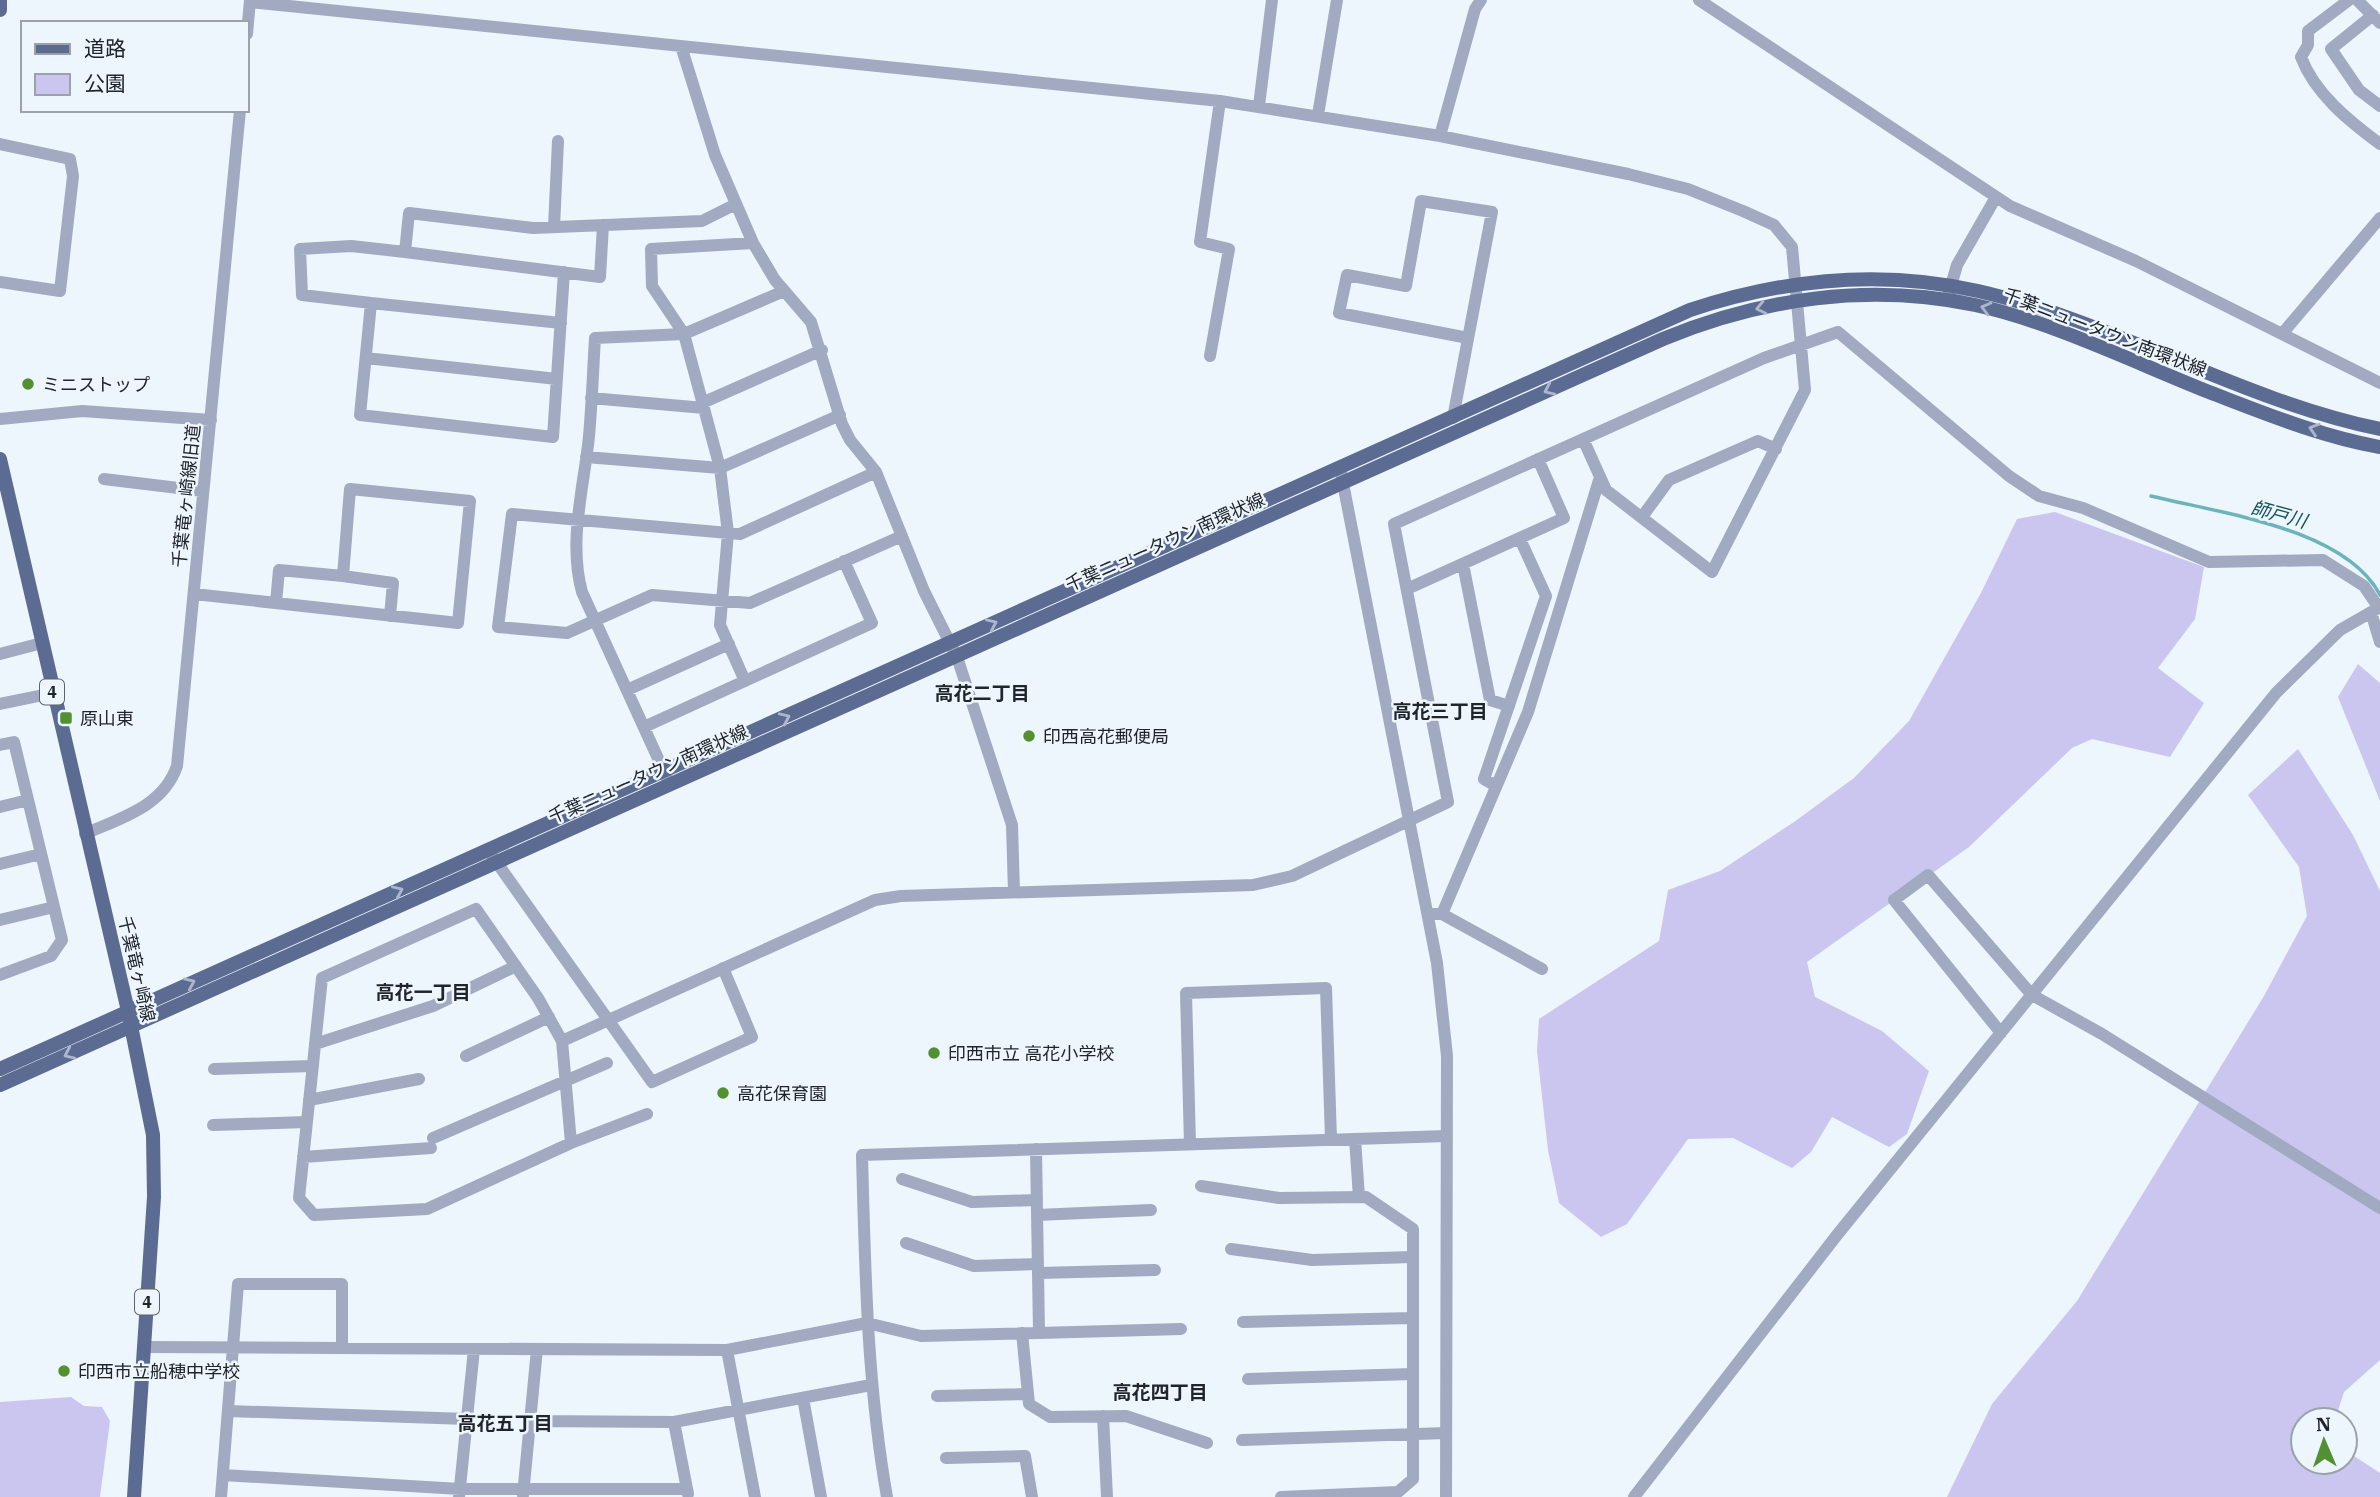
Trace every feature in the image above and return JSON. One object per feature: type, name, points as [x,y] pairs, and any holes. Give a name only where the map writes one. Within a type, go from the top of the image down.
[{"type":"main road","points":[[0,0],[0,10]]},
{"type":"main road","name":"千葉ニュータウン南環状線","points":[[667,779],[951,642],[1690,310],[1732,296],[1797,284],[1895,278],[1950,285],[2024,304],[2273,399],[2380,429]]},
{"type":"main road","name":"千葉ニュータウン南環状線","points":[[0,1085],[492,857],[667,779],[957,657],[1697,325],[1799,300],[1894,295],[1947,300],[2018,317],[2263,413],[2380,447]]},
{"type":"main road","name":"千葉竜ヶ崎線","points":[[0,459],[149,1106],[155,1165],[134,1497]]},
{"type":"main road","name":"千葉ニュータウン南環状線","points":[[0,1069],[128,1011],[492,857]]},
{"type":"street","points":[[1259,107],[1272,0]]},
{"type":"street","points":[[1318,116],[1337,0]]},
{"type":"street","points":[[1440,136],[1475,9],[1482,0]]},
{"type":"street","points":[[1699,0],[1996,197],[2380,383]]},
{"type":"street","points":[[2349,0],[2308,30],[2308,45],[2301,57],[2330,102],[2380,144]]},
{"type":"street","points":[[2357,0],[2376,19],[2331,49],[2360,90],[2380,106]]},
{"type":"street","points":[[248,23],[250,1],[1220,101],[1440,136],[1659,181],[1759,217],[1774,225],[1792,247],[1799,300],[1805,390],[1713,572],[1606,490],[1583,439]]},
{"type":"street","points":[[681,46],[715,155],[753,243],[784,290],[811,322],[850,440],[876,472],[924,591],[957,657],[1012,825],[1014,892]]},
{"type":"street","points":[[1210,356],[1230,249],[1200,242],[1220,101]]},
{"type":"street","name":"千葉竜ヶ崎線旧道","points":[[85,834],[151,803],[174,775],[180,747],[240,112]]},
{"type":"street","points":[[554,228],[558,141]]},
{"type":"street","points":[[0,144],[70,159],[73,176],[60,291],[0,282]]},
{"type":"street","points":[[1947,300],[1957,265],[1996,197]]},
{"type":"street","points":[[1453,418],[1492,212],[1421,201],[1406,286],[1347,275],[1339,313],[1468,338]]},
{"type":"street","points":[[405,252],[409,213],[533,228],[554,228],[702,221],[736,204]]},
{"type":"street","points":[[2282,334],[2380,218]]},
{"type":"street","points":[[561,323],[302,295],[300,249],[351,246],[600,277],[603,225]]},
{"type":"street","points":[[746,681],[720,625],[728,533],[720,468],[684,334],[652,286],[651,249],[753,243]]},
{"type":"street","points":[[371,303],[360,415],[553,437],[564,272]]},
{"type":"street","points":[[667,779],[579,579],[576,558],[595,338],[684,334],[784,290]]},
{"type":"street","points":[[562,1041],[606,1018],[875,900],[901,896],[1253,885],[1292,876],[1448,802],[1394,524],[1764,358],[1838,332],[2009,476],[2039,496],[2083,508],[2209,562],[2323,560],[2364,586],[2377,609],[2380,642]]},
{"type":"street","points":[[591,398],[703,406],[822,350]]},
{"type":"street","points":[[366,358],[557,379]]},
{"type":"street","points":[[0,419],[82,411],[211,420]]},
{"type":"street","points":[[586,457],[720,468],[840,415]]},
{"type":"street","points":[[1642,517],[1669,480],[1758,441],[1776,449]]},
{"type":"street","points":[[1407,589],[1564,517],[1538,459]]},
{"type":"street","points":[[1340,468],[1406,821],[1437,963],[1447,1056],[1446,1497]]},
{"type":"street","points":[[876,472],[740,534],[512,514],[498,627],[567,633],[652,595],[750,603],[902,536]]},
{"type":"street","points":[[1442,914],[1528,712],[1600,477]]},
{"type":"street","points":[[104,479],[203,491]]},
{"type":"street","points":[[194,594],[458,623],[470,501],[350,489],[343,576]]},
{"type":"street","points":[[1496,786],[1484,779],[1546,596],[1520,538]]},
{"type":"street","points":[[644,727],[872,623],[844,561]]},
{"type":"street","points":[[1463,564],[1490,700],[1509,706]]},
{"type":"street","points":[[276,603],[279,570],[343,576],[393,583],[390,616]]},
{"type":"street","points":[[1634,1497],[1837,1235],[2276,693],[2340,629],[2377,609]]},
{"type":"street","points":[[0,654],[42,643]]},
{"type":"street","points":[[627,690],[729,644]]},
{"type":"street","points":[[0,704],[52,693]]},
{"type":"street","points":[[0,745],[14,742],[62,940],[51,956],[0,975]]},
{"type":"street","points":[[0,807],[28,800]]},
{"type":"street","points":[[0,864],[41,854]]},
{"type":"street","points":[[492,857],[652,1082],[752,1037],[723,968]]},
{"type":"street","points":[[2001,1033],[1894,900],[1927,875],[2032,995],[2102,1034],[2380,1208]]},
{"type":"street","points":[[0,920],[54,907]]},
{"type":"street","points":[[571,1143],[562,1041],[516,966],[476,909],[322,978],[299,1198],[314,1214],[427,1209],[571,1143],[647,1114]]},
{"type":"street","points":[[1427,914],[1442,914],[1542,969]]},
{"type":"street","points":[[315,1044],[433,1006],[516,966]]},
{"type":"street","points":[[1191,1144],[1186,993],[1326,988],[1331,1139]]},
{"type":"street","points":[[466,1056],[549,1017]]},
{"type":"street","points":[[303,1157],[432,1143],[607,1063]]},
{"type":"street","points":[[214,1069],[313,1066]]},
{"type":"street","points":[[309,1100],[419,1079]]},
{"type":"street","points":[[213,1125],[307,1122]]},
{"type":"street","points":[[887,1497],[871,1385],[862,1155],[1447,1136]]},
{"type":"street","points":[[1355,1139],[1359,1197]]},
{"type":"street","points":[[1036,1149],[1040,1333]]},
{"type":"street","points":[[902,1179],[972,1202],[1037,1200]]},
{"type":"street","points":[[1201,1186],[1279,1198],[1366,1197],[1413,1229],[1413,1479],[1398,1492],[1281,1497]]},
{"type":"street","points":[[1037,1215],[1151,1210]]},
{"type":"street","points":[[906,1243],[974,1266],[1155,1270]]},
{"type":"street","points":[[1231,1249],[1312,1260],[1413,1257]]},
{"type":"street","points":[[221,1497],[238,1284],[342,1284],[342,1348]]},
{"type":"street","points":[[1243,1322],[1413,1318]]},
{"type":"street","points":[[143,1347],[727,1350],[867,1323],[920,1336],[1181,1329]]},
{"type":"street","points":[[1022,1334],[1029,1404],[1050,1418],[1126,1416],[1207,1443]]},
{"type":"street","points":[[460,1493],[474,1349]]},
{"type":"street","points":[[524,1493],[537,1349]]},
{"type":"street","points":[[727,1350],[755,1497]]},
{"type":"street","points":[[1248,1379],[1413,1374]]},
{"type":"street","points":[[530,1421],[674,1422],[871,1385]]},
{"type":"street","points":[[937,1396],[1028,1394]]},
{"type":"street","points":[[803,1398],[821,1497]]},
{"type":"street","points":[[228,1411],[467,1419]]},
{"type":"street","points":[[1103,1416],[1107,1497]]},
{"type":"street","points":[[223,1475],[460,1493],[687,1493],[674,1422]]},
{"type":"street","points":[[1242,1440],[1446,1433]]},
{"type":"street","points":[[946,1458],[1024,1456],[1032,1497]]},
{"type":"green space","points":[[2055,512],[2204,567],[2195,619],[2158,668],[2204,703],[2170,757],[2092,739],[2072,748],[1969,847],[1807,962],[1815,997],[1882,1031],[1929,1071],[1907,1134],[1889,1147],[1832,1117],[1811,1152],[1792,1168],[1733,1138],[1688,1139],[1627,1224],[1601,1237],[1559,1203],[1548,1150],[1537,1051],[1539,1019],[1659,941],[1668,890],[1720,871],[1854,778],[1909,721],[1981,593],[2017,519]]},
{"type":"green space","points":[[2358,664],[2380,683],[2380,801],[2338,697]]},
{"type":"green space","points":[[2298,749],[2353,835],[2380,891],[2380,1360],[2344,1392],[2340,1406],[2289,1406],[2289,1476],[2359,1476],[2359,1459],[2380,1473],[2380,1497],[1947,1497],[1992,1404],[2077,1301],[2264,996],[2307,916],[2299,867],[2248,795]]},
{"type":"green space","points":[[71,1397],[84,1406],[102,1407],[110,1421],[100,1497],[0,1497],[0,1402]]},
{"type":"waterway","name":"師戸川","points":[[2151,496],[2244,517],[2310,539],[2339,554],[2363,572],[2380,595]]},
{"type":"place","name":"ミニストップ","points":[[28,384]]},
{"type":"place","name":"原山東","points":[[66,718]]},
{"type":"place","name":"印西高花郵便局","points":[[1029,736]]},
{"type":"place","name":"印西市立 高花小学校","points":[[934,1053]]},
{"type":"place","name":"高花保育園","points":[[723,1093]]},
{"type":"place","name":"印西市立船穂中学校","points":[[64,1371]]},
{"type":"district","name":"高花二丁目","points":[[982,693]]},
{"type":"district","name":"高花三丁目","points":[[1440,711]]},
{"type":"district","name":"高花一丁目","points":[[423,992]]},
{"type":"district","name":"高花四丁目","points":[[1160,1392]]},
{"type":"district","name":"高花五丁目","points":[[505,1423]]}]
